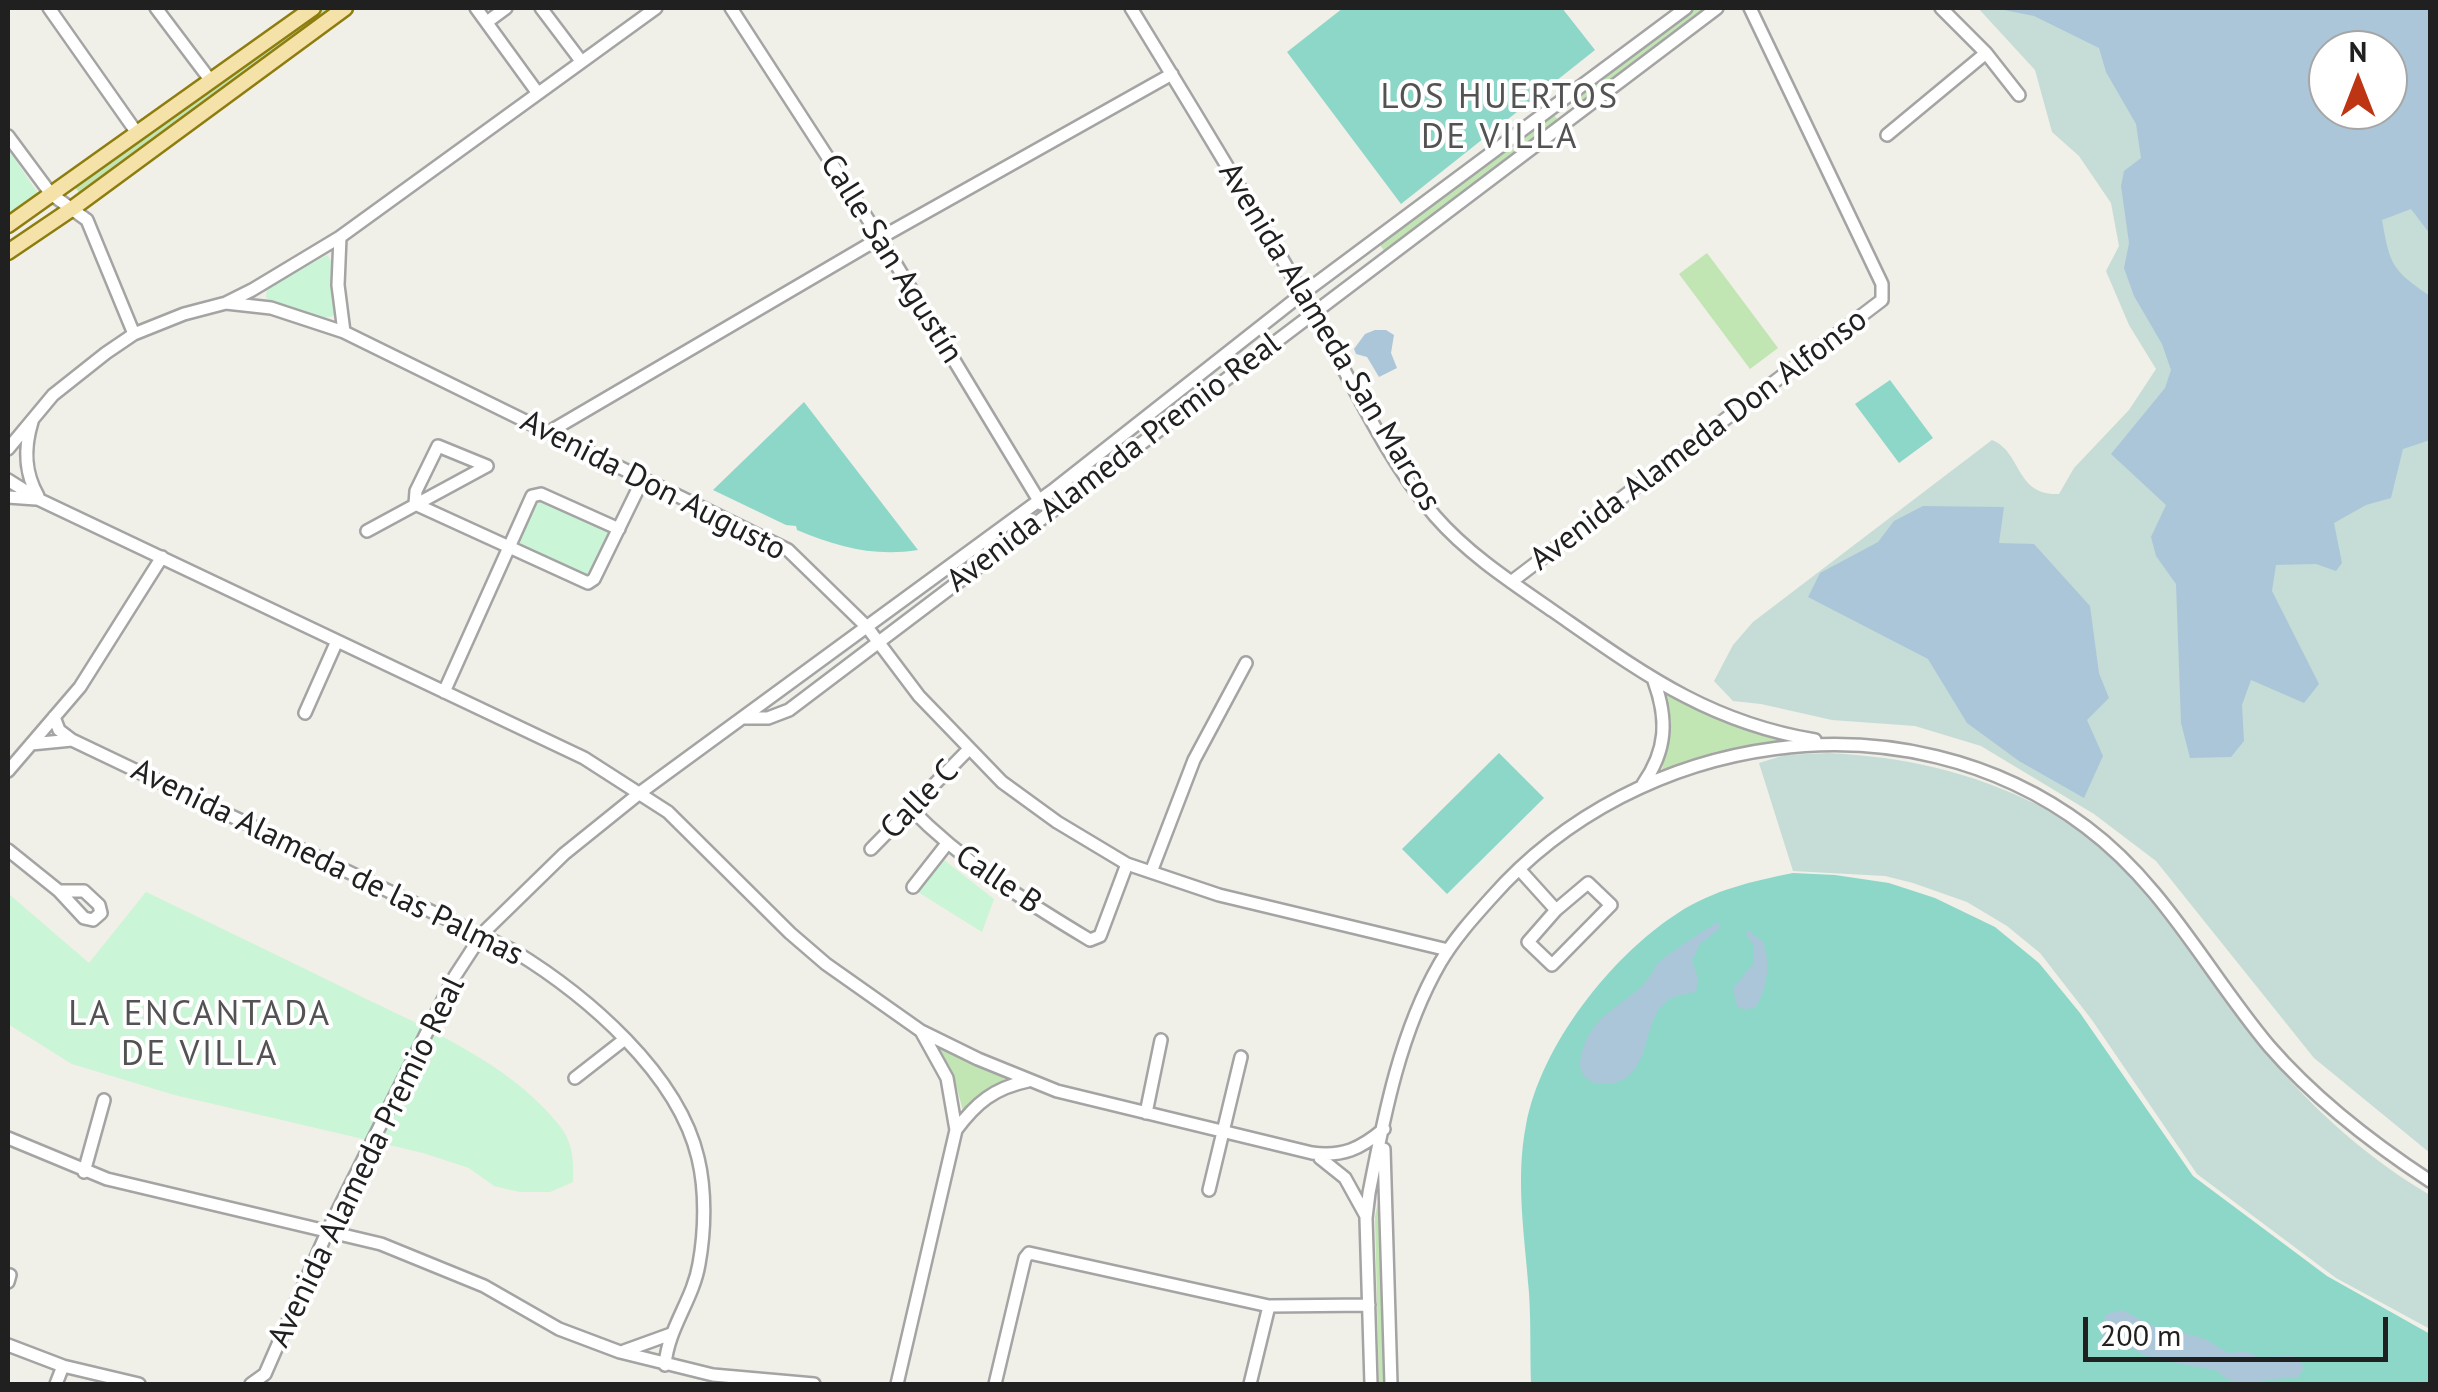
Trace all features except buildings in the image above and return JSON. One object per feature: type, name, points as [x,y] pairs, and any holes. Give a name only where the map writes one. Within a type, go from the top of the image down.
[{"type":"main road","points":[[8,226],[313,8]]},
{"type":"main road","points":[[8,252],[344,8]]},
{"type":"street","points":[[49,8],[136,133]]},
{"type":"street","points":[[157,8],[211,81]]},
{"type":"street","points":[[476,8],[536,92]]},
{"type":"street","points":[[486,22],[506,8]]},
{"type":"street","points":[[541,8],[580,61]]},
{"type":"street","points":[[8,449],[53,394],[134,334],[226,303],[340,237],[656,8]]},
{"type":"street","name":"Calle San Agustín","points":[[731,8],[880,238],[1047,513]]},
{"type":"street","name":"Avenida Alameda San Marcos","points":[[1131,8],[1418,494],[1466,548],[1654,680],[1694,702],[1748,726],[1843,744]]},
{"type":"street","name":"Avenida Alameda Premio Real","points":[[251,1384],[266,1379],[328,1230],[431,1018],[483,933],[564,854],[1686,8]]},
{"type":"street","name":"Avenida Alameda Premio Real","points":[[743,718],[781,716],[1717,8]]},
{"type":"street","name":"Avenida Alameda Don Alfonso","points":[[1511,582],[1876,306],[1883,294],[1882,284],[1750,8]]},
{"type":"street","points":[[1942,8],[2020,95]]},
{"type":"street","points":[[1887,135],[1986,54]]},
{"type":"street","points":[[549,432],[880,238],[1172,74]]},
{"type":"street","points":[[8,136],[51,194],[87,220],[134,334]]},
{"type":"street","points":[[340,237],[338,285],[344,332]]},
{"type":"street","name":"Avenida Don Augusto","points":[[226,303],[271,308],[344,332],[788,550],[867,628],[919,696],[1002,782],[1057,822],[1127,864],[1219,895],[1448,950]]},
{"type":"street","points":[[1212,365],[1223,379]]},
{"type":"street","points":[[1169,398],[1180,412]]},
{"type":"street","points":[[34,417],[26,450],[27,467],[40,500]]},
{"type":"street","points":[[368,532],[487,466],[438,446],[416,491],[415,504]]},
{"type":"street","points":[[8,480],[40,500],[584,758],[642,792],[694,834],[826,964],[921,1030],[1029,1081],[1312,1153],[1349,1153],[1384,1130]]},
{"type":"street","points":[[415,504],[588,583],[594,580],[637,492]]},
{"type":"street","points":[[444,692],[536,493],[619,529]]},
{"type":"street","points":[[8,496],[40,500]]},
{"type":"street","points":[[968,552],[978,564]]},
{"type":"street","points":[[8,771],[80,687],[162,557]]},
{"type":"street","points":[[305,713],[338,641]]},
{"type":"street","points":[[1150,872],[1194,760],[1246,662]]},
{"type":"street","points":[[1642,785],[1657,761],[1664,731],[1664,714],[1654,680]]},
{"type":"street","name":"Avenida Alameda de las Palmas","points":[[54,717],[59,730],[72,740],[483,933],[546,971],[625,1039],[656,1076],[682,1120],[698,1156],[704,1201],[697,1275],[671,1334],[665,1365]]},
{"type":"street","points":[[31,744],[72,740]]},
{"type":"street","points":[[1370,1384],[1366,1218],[1404,1043],[1448,950],[1520,869],[1546,844],[1593,810],[1668,774],[1728,757],[1843,744],[1906,752],[1958,764],[2039,798],[2084,825],[2128,862],[2164,901],[2242,1012],[2304,1084],[2393,1157],[2430,1181]]},
{"type":"street","name":"Calle C","points":[[872,849],[968,750]]},
{"type":"street","name":"Calle B","points":[[910,808],[946,845],[1016,895],[1090,940],[1100,936],[1127,864]]},
{"type":"street","points":[[913,887],[946,845]]},
{"type":"street","points":[[8,850],[59,891]]},
{"type":"street","points":[[1520,869],[1556,910]]},
{"type":"street","points":[[1588,883],[1611,905],[1552,965],[1528,942],[1556,910],[1588,883]]},
{"type":"street","points":[[897,1384],[956,1130],[947,1078],[921,1030]]},
{"type":"street","points":[[575,1078],[625,1039]]},
{"type":"street","points":[[1146,1112],[1161,1040]]},
{"type":"street","points":[[1210,1190],[1242,1057]]},
{"type":"street","points":[[956,1130],[989,1094],[1029,1081]]},
{"type":"street","points":[[84,1172],[104,1100]]},
{"type":"street","points":[[1384,1130],[1391,1384]]},
{"type":"street","points":[[8,1138],[84,1172],[328,1230],[430,1262],[484,1286],[559,1328],[620,1352],[713,1375],[814,1384]]},
{"type":"street","points":[[1312,1153],[1330,1162],[1345,1178],[1366,1218]]},
{"type":"street","points":[[994,1384],[1024,1258],[1037,1252],[1269,1306],[1369,1305]]},
{"type":"street","points":[[1250,1384],[1269,1306]]},
{"type":"street","points":[[620,1352],[671,1334]]},
{"type":"street","points":[[8,1345],[63,1366],[139,1384]]},
{"type":"street","points":[[56,1384],[63,1366]]},
{"type":"green space","points":[[319,8],[338,8],[81,195],[74,186]]},
{"type":"green space","points":[[1694,8],[1710,8],[1583,104],[1577,96]]},
{"type":"green space","points":[[1552,113],[1558,120],[1385,252],[1380,245]]},
{"type":"green space","points":[[8,149],[39,195],[8,219]]},
{"type":"green space","points":[[1707,253],[1778,348],[1750,369],[1679,274]]},
{"type":"green space","points":[[327,255],[333,263],[337,314],[312,316],[266,298],[267,288]]},
{"type":"green space","points":[[542,499],[609,530],[611,536],[589,577],[521,545]]},
{"type":"green space","points":[[1666,695],[1737,727],[1791,740],[1715,752],[1662,770],[1669,724]]},
{"type":"green space","points":[[944,860],[994,899],[982,932],[918,892]]},
{"type":"green space","points":[[146,892],[408,1019],[490,1065],[539,1103],[564,1132],[572,1152],[573,1182],[550,1192],[520,1192],[494,1186],[469,1168],[423,1153],[175,1095],[72,1064],[8,1024],[10,895],[89,963]]},
{"type":"green space","points":[[937,1044],[1012,1078],[993,1086],[963,1111],[953,1073]]},
{"type":"green space","points":[[1380,1193],[1387,1384],[1379,1384],[1375,1217]]},
{"type":"shaded area","points":[[1343,8],[1562,8],[1595,50],[1401,204],[1287,52]]},
{"type":"shaded area","points":[[1978,8],[2430,8],[2430,1153],[2314,1058],[2156,861],[2094,814],[1981,746],[1915,726],[1832,720],[1733,701],[1714,681],[1733,645],[1753,622],[1992,440],[2009,454],[2034,488],[2059,494],[2074,468],[2129,410],[2156,369],[2129,325],[2106,271],[2119,246],[2111,203],[2079,156],[2052,132],[2035,70]]},
{"type":"shaded area","points":[[1994,8],[2430,8],[2430,234],[2411,209],[2382,220],[2395,265],[2430,296],[2430,440],[2403,449],[2391,498],[2366,505],[2334,523],[2342,563],[2336,571],[2316,564],[2276,565],[2272,591],[2319,684],[2304,703],[2251,680],[2242,705],[2244,741],[2231,757],[2190,758],[2181,723],[2176,584],[2156,556],[2151,537],[2166,505],[2111,454],[2165,388],[2171,370],[2124,268],[2129,243],[2121,186],[2124,171],[2141,158],[2136,124],[2106,72],[2099,48],[2034,16]]},
{"type":"shaded area","points":[[1375,330],[1394,335],[1391,353],[1397,368],[1379,377],[1367,357],[1356,354],[1354,349],[1365,334]]},
{"type":"shaded area","points":[[1890,380],[1933,438],[1899,463],[1855,404]]},
{"type":"shaded area","points":[[804,402],[918,550],[887,552],[842,546],[797,530],[796,526],[786,525],[713,490]]},
{"type":"shaded area","points":[[1923,506],[2004,507],[1999,543],[2034,544],[2090,606],[2099,673],[2109,698],[2087,720],[2103,756],[2084,798],[2019,761],[1967,723],[1928,659],[1808,597],[1820,573],[1878,542],[1894,521]]},
{"type":"shaded area","points":[[1499,753],[1544,798],[1447,894],[1402,849]]},
{"type":"shaded area","points":[[1828,753],[1911,762],[1962,775],[2014,794],[2071,822],[2103,847],[2160,910],[2248,1031],[2294,1085],[2372,1156],[2430,1195],[2430,1329],[2336,1278],[2197,1174],[2092,1020],[2040,953],[2007,926],[1967,902],[1913,883],[1885,876],[1793,871],[1759,763],[1785,755]]},
{"type":"shaded area","points":[[1793,873],[1889,883],[1935,898],[1995,927],[2039,963],[2080,1013],[2193,1176],[2327,1276],[2430,1334],[2430,1384],[1531,1384],[1521,1167],[1526,1125],[1547,1064],[1582,1005],[1653,931],[1719,892]]},
{"type":"shaded area","points":[[1720,922],[1720,928],[1700,944],[1692,960],[1698,979],[1696,992],[1670,999],[1659,1010],[1636,1068],[1615,1083],[1600,1084],[1586,1078],[1580,1068],[1581,1057],[1600,1020],[1640,988],[1661,960]]},
{"type":"shaded area","points":[[1748,930],[1763,942],[1767,967],[1760,1000],[1756,1007],[1745,1010],[1737,1006],[1733,988],[1754,963],[1754,945],[1746,935]]},
{"type":"shaded area","points":[[2122,1310],[2163,1331],[2205,1339],[2228,1353],[2295,1356],[2304,1367],[2298,1378],[2242,1382],[2232,1381],[2219,1371],[2151,1358],[2103,1335],[2100,1330],[2107,1314]]},
{"type":"district","name":"LOS HUERTOS DE VILLA","points":[[1500,118]]},
{"type":"district","name":"LA ENCANTADA DE VILLA","points":[[200,1035]]}]
